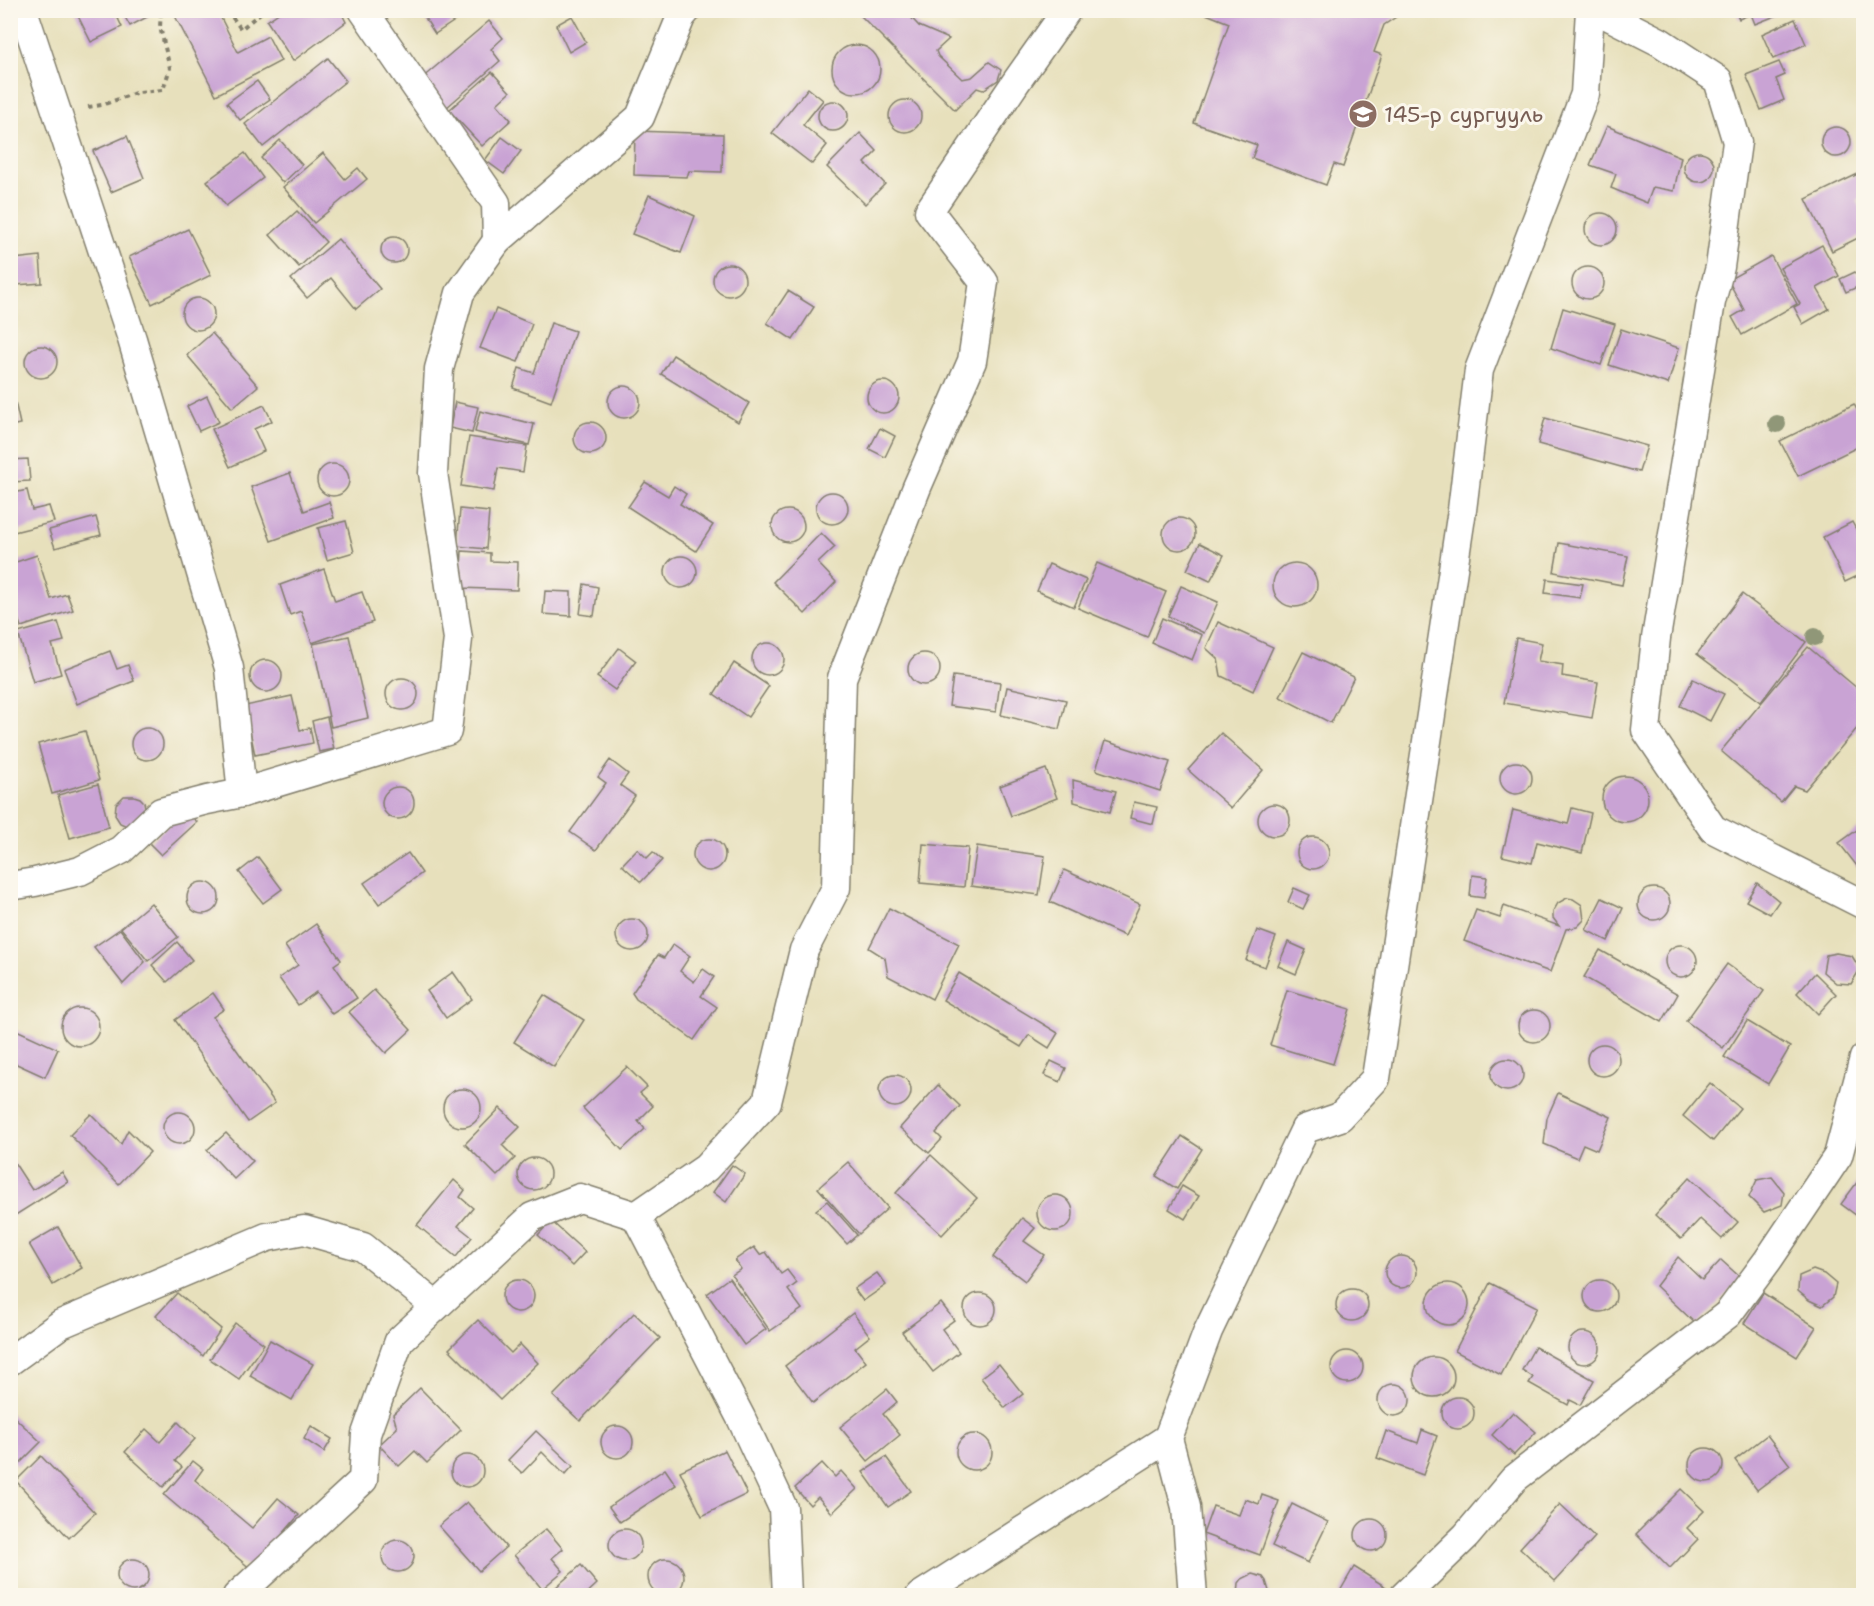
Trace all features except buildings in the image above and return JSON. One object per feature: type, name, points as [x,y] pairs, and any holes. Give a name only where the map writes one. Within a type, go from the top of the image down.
[{"type":"street","points":[[23,10],[132,339],[229,668],[242,793]]},
{"type":"street","points":[[363,10],[496,203],[497,241]]},
{"type":"street","points":[[10,886],[80,871],[121,850],[161,812],[242,793],[447,731],[458,639],[433,473],[439,369],[460,293],[497,241],[640,117],[681,17],[687,10]]},
{"type":"street","points":[[636,1216],[706,1168],[768,1102],[804,950],[836,888],[842,678],[917,488],[972,361],[984,282],[929,211],[1067,10]]},
{"type":"street","points":[[1193,1596],[1186,1508],[1168,1438],[1208,1331],[1305,1129],[1341,1117],[1376,1077],[1462,510],[1479,370],[1585,94],[1590,10]]},
{"type":"street","points":[[1597,10],[1660,42],[1718,80],[1737,142],[1720,267],[1711,303],[1656,638],[1646,730],[1713,829],[1863,906]]},
{"type":"street","points":[[1404,1596],[1466,1536],[1514,1479],[1728,1314],[1768,1260],[1838,1156],[1863,1058]]},
{"type":"street","points":[[237,1596],[363,1480],[366,1434],[399,1341],[532,1217],[580,1198],[636,1216],[741,1418],[783,1508],[787,1596]]},
{"type":"street","points":[[10,1361],[60,1324],[267,1237],[304,1230],[363,1247],[436,1306]]},
{"type":"street","points":[[920,1596],[1168,1438]]},
{"type":"path","points":[[51,95],[77,109],[102,105],[138,92],[163,90],[170,68],[160,27],[161,10]]},
{"type":"path","points":[[227,10],[241,29],[264,10]]},
{"type":"place","name":"145-р сургууль","points":[[1363,114]]}]
